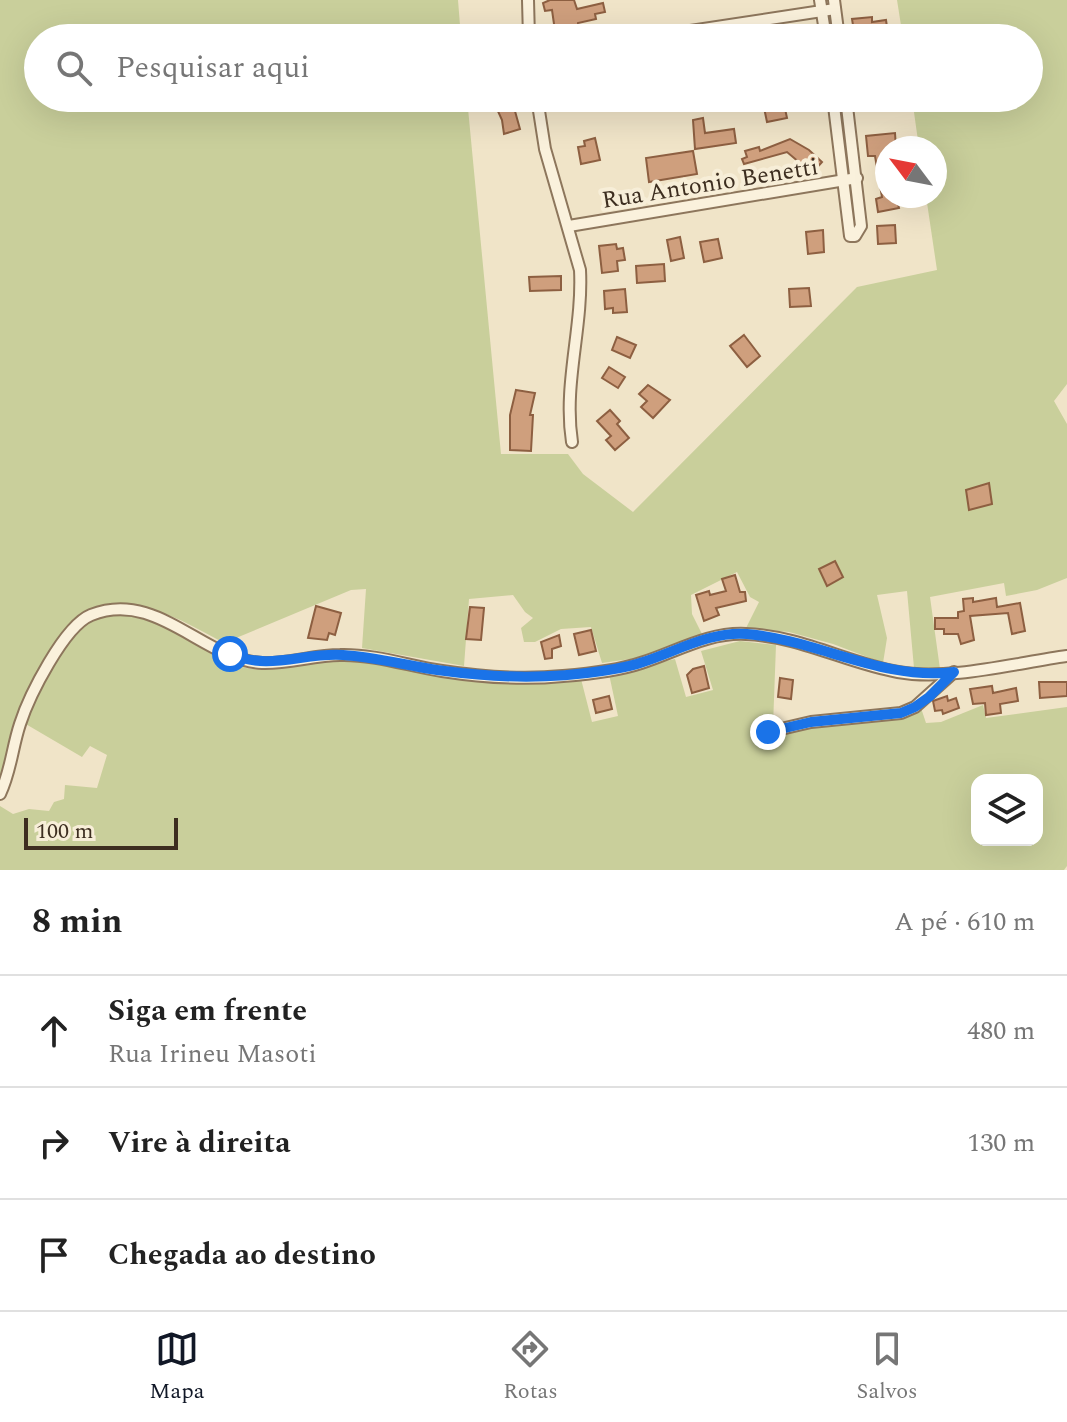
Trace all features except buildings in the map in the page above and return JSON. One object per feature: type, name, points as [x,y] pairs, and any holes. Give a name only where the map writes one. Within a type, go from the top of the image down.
[{"type":"street","points":[[528,0],[529,24]]},
{"type":"street","points":[[719,24],[834,4],[837,24]]},
{"type":"street","points":[[539,112],[545,149],[580,270],[581,289],[572,350],[568,415],[572,442]]},
{"type":"street","points":[[835,112],[850,236],[855,236],[861,226],[848,112]]},
{"type":"street","name":"Rua Antonio Benetti","points":[[569,226],[857,178]]},
{"type":"street","points":[[0,794],[9,777],[23,715],[66,635],[79,621],[110,610],[150,615],[172,623],[230,654],[261,663],[339,654],[443,671],[503,676],[560,677],[639,664],[710,637],[746,634],[803,644],[898,672],[921,674],[1067,656]]},
{"type":"street","points":[[768,732],[811,722],[901,713],[922,702],[954,672]]},
{"type":"green space","points":[[0,0],[458,0],[460,24],[24,24],[24,112],[468,112],[501,454],[568,454],[583,474],[633,512],[857,287],[937,270],[928,208],[947,208],[947,136],[917,136],[914,112],[1043,112],[1043,24],[901,24],[897,0],[1067,0],[1067,384],[1054,401],[1067,424],[1067,578],[1037,590],[1006,596],[1004,583],[930,597],[940,669],[914,668],[907,591],[877,595],[887,638],[883,663],[789,632],[746,628],[759,602],[750,597],[737,572],[691,595],[692,614],[702,634],[637,658],[602,663],[591,627],[561,629],[535,642],[524,642],[521,628],[533,618],[513,595],[469,599],[464,666],[362,648],[366,589],[351,590],[224,643],[154,610],[124,604],[109,605],[87,613],[68,629],[51,651],[36,678],[0,784]]},
{"type":"green space","points":[[124,616],[161,625],[246,668],[269,669],[352,660],[474,681],[581,679],[592,722],[618,716],[609,674],[675,659],[686,697],[713,690],[701,651],[740,641],[776,645],[773,726],[765,728],[767,736],[921,708],[926,723],[941,722],[983,705],[986,718],[1067,707],[1067,866],[1064,870],[0,870],[0,806],[13,814],[29,809],[49,811],[54,802],[64,799],[65,785],[97,788],[107,755],[90,746],[82,757],[24,723],[65,643],[73,632],[91,619]]},
{"type":"route","points":[[230,654],[261,663],[339,654],[443,671],[560,677],[639,664],[710,637],[746,634],[803,644],[898,672],[954,672],[929,697],[901,713],[811,722],[768,732]]}]
